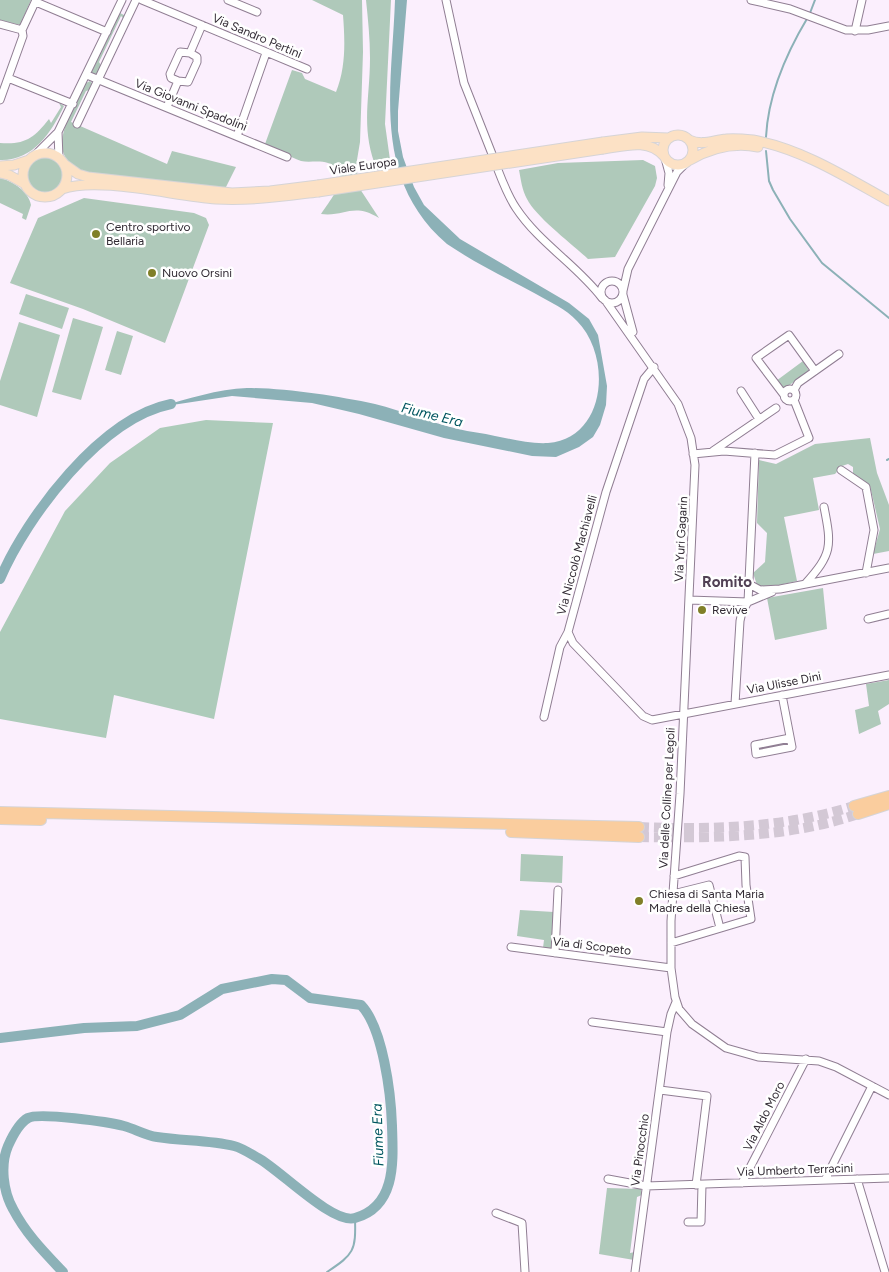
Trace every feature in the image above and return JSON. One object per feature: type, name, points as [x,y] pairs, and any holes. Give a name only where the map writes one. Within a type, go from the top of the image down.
[{"type":"highway","points":[[889,796],[856,810],[889,804]]},
{"type":"highway","points":[[5,815],[639,832]]},
{"type":"main road","name":"Viale Europa","points":[[0,173],[12,176],[25,184],[33,193],[43,197],[54,195],[62,189],[86,184],[237,200],[267,198],[318,188],[603,146],[642,137],[669,138],[681,135],[701,144],[730,138],[754,140],[797,153],[889,201]]},
{"type":"main road","points":[[665,158],[663,146],[669,138]]},
{"type":"main road","points":[[687,162],[694,151],[689,140]]},
{"type":"main road","name":"Viale Europa","points":[[603,146],[644,144],[656,148],[672,164],[687,162],[716,148],[744,145],[820,165]]},
{"type":"main road","name":"Viale Europa","points":[[0,166],[14,165],[48,154],[78,174],[88,177],[211,192],[260,192],[318,188]]},
{"type":"main road","points":[[25,184],[23,172],[32,158]]},
{"type":"main road","points":[[61,161],[67,176],[62,189]]},
{"type":"street","points":[[32,158],[58,132],[123,0],[130,2],[136,0]]},
{"type":"street","points":[[77,124],[136,0]]},
{"type":"street","name":"Via Sandro Pertini","points":[[142,0],[307,70]]},
{"type":"street","points":[[228,0],[257,12]]},
{"type":"street","points":[[446,0],[464,83],[492,154]]},
{"type":"street","points":[[751,0],[804,14],[837,28],[855,31],[889,26]]},
{"type":"street","points":[[855,31],[862,0]]},
{"type":"street","points":[[0,100],[23,36],[22,30],[36,1],[107,32]]},
{"type":"street","points":[[0,24],[22,30]]},
{"type":"street","points":[[190,53],[202,25]]},
{"type":"street","points":[[180,52],[190,53],[196,57],[197,62],[188,82],[171,78],[170,74],[180,52]]},
{"type":"street","points":[[237,136],[266,53]]},
{"type":"street","name":"Via Giovanni Spadolini","points":[[86,75],[287,157]]},
{"type":"street","points":[[8,78],[72,104]]},
{"type":"street","points":[[167,107],[178,81]]},
{"type":"street","points":[[58,132],[61,161]]},
{"type":"street","points":[[665,158],[669,173],[666,195]]},
{"type":"street","points":[[628,269],[620,277],[609,281],[601,291],[604,299],[615,303],[623,293],[628,269],[677,172],[687,162]]},
{"type":"street","points":[[498,170],[509,195],[522,216],[585,277],[604,299],[654,367]]},
{"type":"street","points":[[585,277],[618,282],[623,293],[626,315],[638,344]]},
{"type":"street","points":[[794,400],[788,400],[756,358],[789,334],[815,370]]},
{"type":"street","points":[[694,454],[713,451],[775,455],[809,438],[794,400],[796,396],[794,390],[798,383],[839,354]]},
{"type":"street","name":"Via Yuri Gagarin","points":[[654,367],[678,404],[688,430],[694,454],[695,494],[683,714]]},
{"type":"street","name":"Via Niccolò Machiavelli","points":[[654,367],[644,380],[625,429],[568,632],[572,643],[642,716],[657,720],[683,714]]},
{"type":"street","points":[[784,395],[789,389],[794,390]]},
{"type":"street","points":[[740,391],[760,419]]},
{"type":"street","points":[[713,451],[776,408]]},
{"type":"street","points":[[735,704],[740,620],[748,602],[755,453]]},
{"type":"street","points":[[841,470],[866,487],[874,530],[866,573]]},
{"type":"street","points":[[805,584],[823,564],[830,541],[824,507]]},
{"type":"street","points":[[749,584],[760,590],[780,589],[889,568]]},
{"type":"street","points":[[689,600],[748,602],[780,589]]},
{"type":"street","points":[[868,619],[889,614]]},
{"type":"street","points":[[544,717],[560,647],[568,632]]},
{"type":"street","name":"Via Ulisse Dini","points":[[683,714],[889,675]]},
{"type":"street","points":[[782,695],[792,747],[756,754],[755,745],[790,738]]},
{"type":"street","name":"Via delle Colline per Legoli","points":[[683,714],[671,943],[671,968],[676,1002],[683,1015],[696,1028],[734,1052],[758,1057],[806,1059],[836,1067],[889,1095]]},
{"type":"street","points":[[671,943],[751,918],[746,885],[745,857],[738,856],[674,876]]},
{"type":"street","points":[[673,894],[709,885],[720,928]]},
{"type":"street","points":[[555,953],[558,890]]},
{"type":"street","name":"Via di Scopeto","points":[[511,947],[671,968]]},
{"type":"street","name":"Via Pinocchio","points":[[635,1272],[667,1032],[676,1002]]},
{"type":"street","points":[[592,1022],[667,1032]]},
{"type":"street","name":"Via Aldo Moro","points":[[742,1183],[806,1059]]},
{"type":"street","points":[[825,1180],[872,1086]]},
{"type":"street","points":[[660,1090],[707,1096],[699,1185],[702,1222],[688,1222]]},
{"type":"street","name":"Via Umberto Terracini","points":[[608,1179],[646,1186],[889,1178]]},
{"type":"street","points":[[857,1180],[886,1272]]},
{"type":"street","points":[[496,1213],[522,1223],[525,1272]]},
{"type":"green space","points":[[0,0],[31,0],[20,25],[0,20]]},
{"type":"green space","points":[[312,0],[362,0],[363,52],[360,142],[356,166],[360,189],[379,218],[370,213],[356,210],[321,214],[338,187],[340,173],[336,167],[325,162],[301,161],[265,144],[292,70],[302,73],[305,79],[336,92],[339,83],[344,54],[343,15]]},
{"type":"green space","points":[[366,0],[391,0],[385,124],[391,167],[377,170],[367,127],[370,58]]},
{"type":"green space","points":[[120,13],[126,16],[124,19],[121,16],[99,62],[102,67],[97,76],[91,73]]},
{"type":"green space","points":[[90,81],[93,84],[90,90],[86,91],[71,122],[167,164],[172,151],[236,167],[226,187],[210,187],[88,173],[73,166],[65,157],[62,146],[63,133],[86,83]]},
{"type":"green space","points":[[59,103],[64,106],[40,144],[22,156],[0,160],[0,143],[16,143],[28,139],[39,131],[49,119],[51,123],[61,107]]},
{"type":"green space","points":[[45,157],[52,158],[58,162],[62,168],[62,182],[58,188],[52,192],[45,193],[38,192],[32,188],[28,182],[27,175],[28,168],[32,162],[38,158]]},
{"type":"green space","points":[[643,160],[655,166],[657,178],[655,186],[615,257],[588,259],[555,230],[538,214],[527,199],[519,170],[558,163]]},
{"type":"green space","points":[[0,178],[15,184],[30,200],[31,205],[26,220],[22,218],[23,214],[0,203]]},
{"type":"green space","points":[[84,198],[194,213],[206,218],[209,225],[165,343],[83,309],[10,283],[38,218]]},
{"type":"green space","points":[[26,294],[69,308],[62,329],[19,314]]},
{"type":"green space","points":[[73,318],[103,327],[81,400],[52,392]]},
{"type":"green space","points":[[19,322],[60,335],[37,417],[0,405],[0,381]]},
{"type":"green space","points":[[117,331],[133,336],[121,375],[105,370]]},
{"type":"green space","points":[[803,361],[809,371],[784,389],[776,381]]},
{"type":"green space","points":[[206,420],[273,423],[214,719],[114,695],[106,738],[0,719],[0,632],[65,511],[110,463],[160,428]]},
{"type":"green space","points":[[870,438],[877,473],[889,505],[889,551],[873,554],[880,529],[870,486],[853,474],[853,467],[848,464],[842,466],[835,474],[813,478],[819,510],[784,517],[797,581],[766,588],[757,585],[753,573],[765,562],[767,533],[757,523],[759,460],[776,464],[815,444]]},
{"type":"green space","points":[[823,588],[827,629],[775,640],[767,598]]},
{"type":"green space","points":[[889,680],[889,704],[878,711],[881,724],[859,734],[855,710],[869,706],[866,684]]},
{"type":"green space","points":[[521,854],[563,856],[562,883],[520,881]]},
{"type":"green space","points":[[520,910],[554,912],[551,948],[543,948],[544,940],[517,936]]},
{"type":"green space","points":[[607,1188],[641,1189],[642,1195],[637,1197],[630,1253],[635,1252],[634,1260],[599,1254]]},
{"type":"water","points":[[395,0],[407,0],[398,131],[403,157],[414,187],[424,205],[460,239],[569,303],[589,319],[598,335],[607,386],[606,405],[600,425],[593,437],[579,447],[556,457],[532,456],[444,438],[312,403],[232,396],[159,407],[225,390],[247,388],[278,389],[328,395],[375,404],[458,429],[541,443],[568,438],[582,427],[592,411],[598,393],[599,374],[596,354],[588,336],[577,321],[558,306],[447,244],[423,218],[406,190],[396,161],[391,130],[390,98]]},
{"type":"waterway","points":[[810,13],[815,0]]},
{"type":"waterway","points":[[766,137],[770,106],[780,75],[808,17]]},
{"type":"waterway","points":[[766,151],[769,181],[773,190],[790,219],[822,263],[889,318]]},
{"type":"waterway","name":"Fiume Era","points":[[0,579],[28,527],[69,473],[93,449],[119,428],[145,413],[171,404]]},
{"type":"waterway","name":"Fiume Era","points":[[0,1038],[84,1028],[137,1026],[180,1015],[222,989],[272,979],[286,980],[310,998],[361,1005],[369,1015],[380,1045],[390,1097],[392,1167],[390,1180],[379,1203],[369,1212],[355,1218],[345,1218],[320,1205],[267,1164],[234,1146],[157,1137],[124,1126],[90,1120],[46,1116],[35,1116],[25,1120],[8,1146],[3,1170],[5,1186],[13,1209],[24,1227],[63,1272]]},
{"type":"waterway","points":[[327,1272],[343,1261],[352,1251],[355,1238],[355,1218]]},
{"type":"tunnel","points":[[639,827],[748,826],[801,819],[854,806]]},
{"type":"tunnel","points":[[639,837],[750,835],[805,828],[858,814]]},
{"type":"place","name":"Centro sportivo Bellaria","points":[[96,234]]},
{"type":"place","name":"Nuovo Orsini","points":[[152,273]]},
{"type":"place","name":"Revive","points":[[702,610]]},
{"type":"place","name":"Chiesa di Santa Maria Madre della Chiesa","points":[[639,901]]},
{"type":"district","name":"Romito","points":[[727,582]]}]
